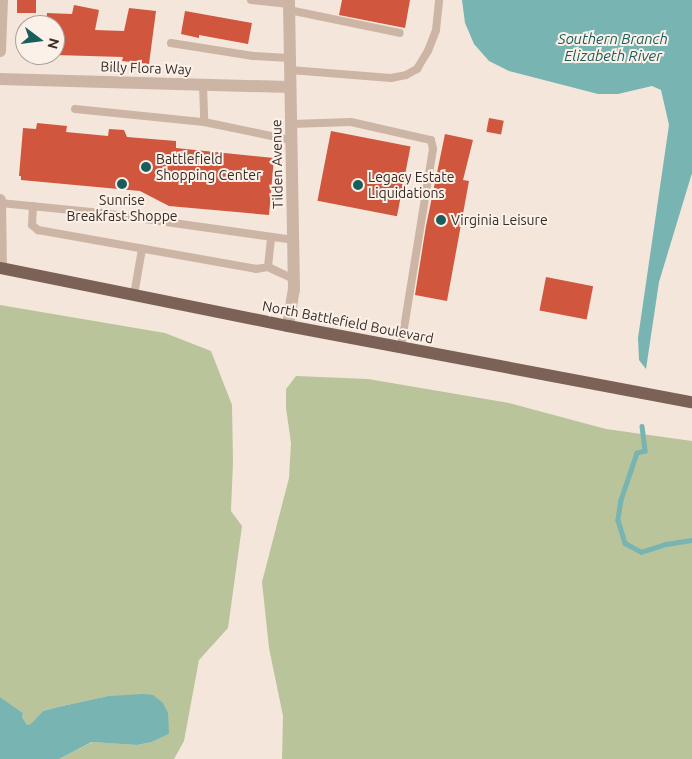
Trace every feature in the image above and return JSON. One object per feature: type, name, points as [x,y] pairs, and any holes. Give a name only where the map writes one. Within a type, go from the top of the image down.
[{"type":"main road","name":"North Battlefield Boulevard","points":[[1,268],[288,326],[692,402]]},
{"type":"street","points":[[0,51],[2,0]]},
{"type":"street","name":"Tilden Avenue","points":[[288,326],[294,279],[289,4]]},
{"type":"street","name":"Billy Flora Way","points":[[0,79],[290,87]]},
{"type":"street","points":[[0,200],[1,268]]},
{"type":"lane","points":[[251,0],[289,4],[400,33]]},
{"type":"lane","points":[[171,43],[290,64],[391,78],[406,75],[417,69],[428,51],[436,30],[439,0]]},
{"type":"lane","points":[[203,85],[204,122]]},
{"type":"lane","points":[[75,109],[204,122],[291,140]]},
{"type":"lane","points":[[291,124],[351,122],[431,140],[433,149],[401,347]]},
{"type":"lane","points":[[0,203],[102,213],[272,239],[293,240]]},
{"type":"lane","points":[[33,206],[32,225],[38,230],[256,269],[268,267],[294,279]]},
{"type":"lane","points":[[268,267],[272,239]]},
{"type":"lane","points":[[134,295],[142,249]]},
{"type":"green space","points":[[0,305],[165,333],[211,351],[232,405],[233,462],[231,511],[242,526],[228,628],[199,660],[184,741],[174,759],[59,759],[93,742],[137,745],[152,742],[169,734],[153,695],[108,696],[58,707],[43,711],[31,725],[27,725],[22,717],[23,713],[0,697]]},
{"type":"green space","points":[[296,376],[368,379],[509,403],[606,429],[692,441],[692,759],[282,759],[283,716],[269,648],[262,582],[289,478],[291,443],[286,408],[286,389]]},
{"type":"water","name":"Southern Branch Elizabeth River","points":[[462,0],[692,0],[692,173],[659,282],[646,369],[639,360],[638,338],[669,125],[661,90],[652,86],[618,94],[598,94],[509,71],[489,61],[474,44],[465,23]]},
{"type":"water","points":[[153,695],[163,703],[168,713],[169,734],[152,742],[137,745],[92,742],[59,759],[0,759],[0,697],[23,713],[22,717],[27,725],[31,724],[43,711],[108,696]]},
{"type":"building","points":[[17,0],[36,0],[36,13],[17,13]]},
{"type":"building","points":[[342,0],[410,0],[405,28],[339,15]]},
{"type":"building","points":[[74,5],[99,10],[95,30],[124,31],[129,8],[156,11],[149,64],[122,61],[123,57],[65,55],[65,15],[47,15],[47,13],[72,14]]},
{"type":"building","points":[[185,11],[252,23],[248,44],[199,35],[199,38],[181,34]]},
{"type":"building","points":[[489,118],[504,121],[501,135],[486,132]]},
{"type":"building","name":"Battlefield Shopping Center","points":[[37,123],[67,126],[66,132],[108,136],[109,129],[124,130],[127,137],[176,141],[176,148],[274,158],[269,215],[169,206],[140,191],[21,180],[21,176],[19,176],[23,128],[36,129]]},
{"type":"building","points":[[331,131],[411,146],[397,216],[317,201]]},
{"type":"building","points":[[445,134],[473,140],[463,180],[469,181],[447,301],[415,295],[426,226]]},
{"type":"building","points":[[546,277],[593,286],[587,320],[540,310]]},
{"type":"waterway","points":[[642,426],[645,451],[637,453],[621,500],[618,520],[625,543],[641,552],[666,544],[692,540]]},
{"type":"place","name":"Battlefield Shopping Center","points":[[146,167]]},
{"type":"place","name":"Sunrise Breakfast Shoppe","points":[[122,184]]},
{"type":"place","name":"Legacy Estate Liquidations","points":[[358,185]]},
{"type":"place","name":"Virginia Leisure","points":[[441,220]]}]
